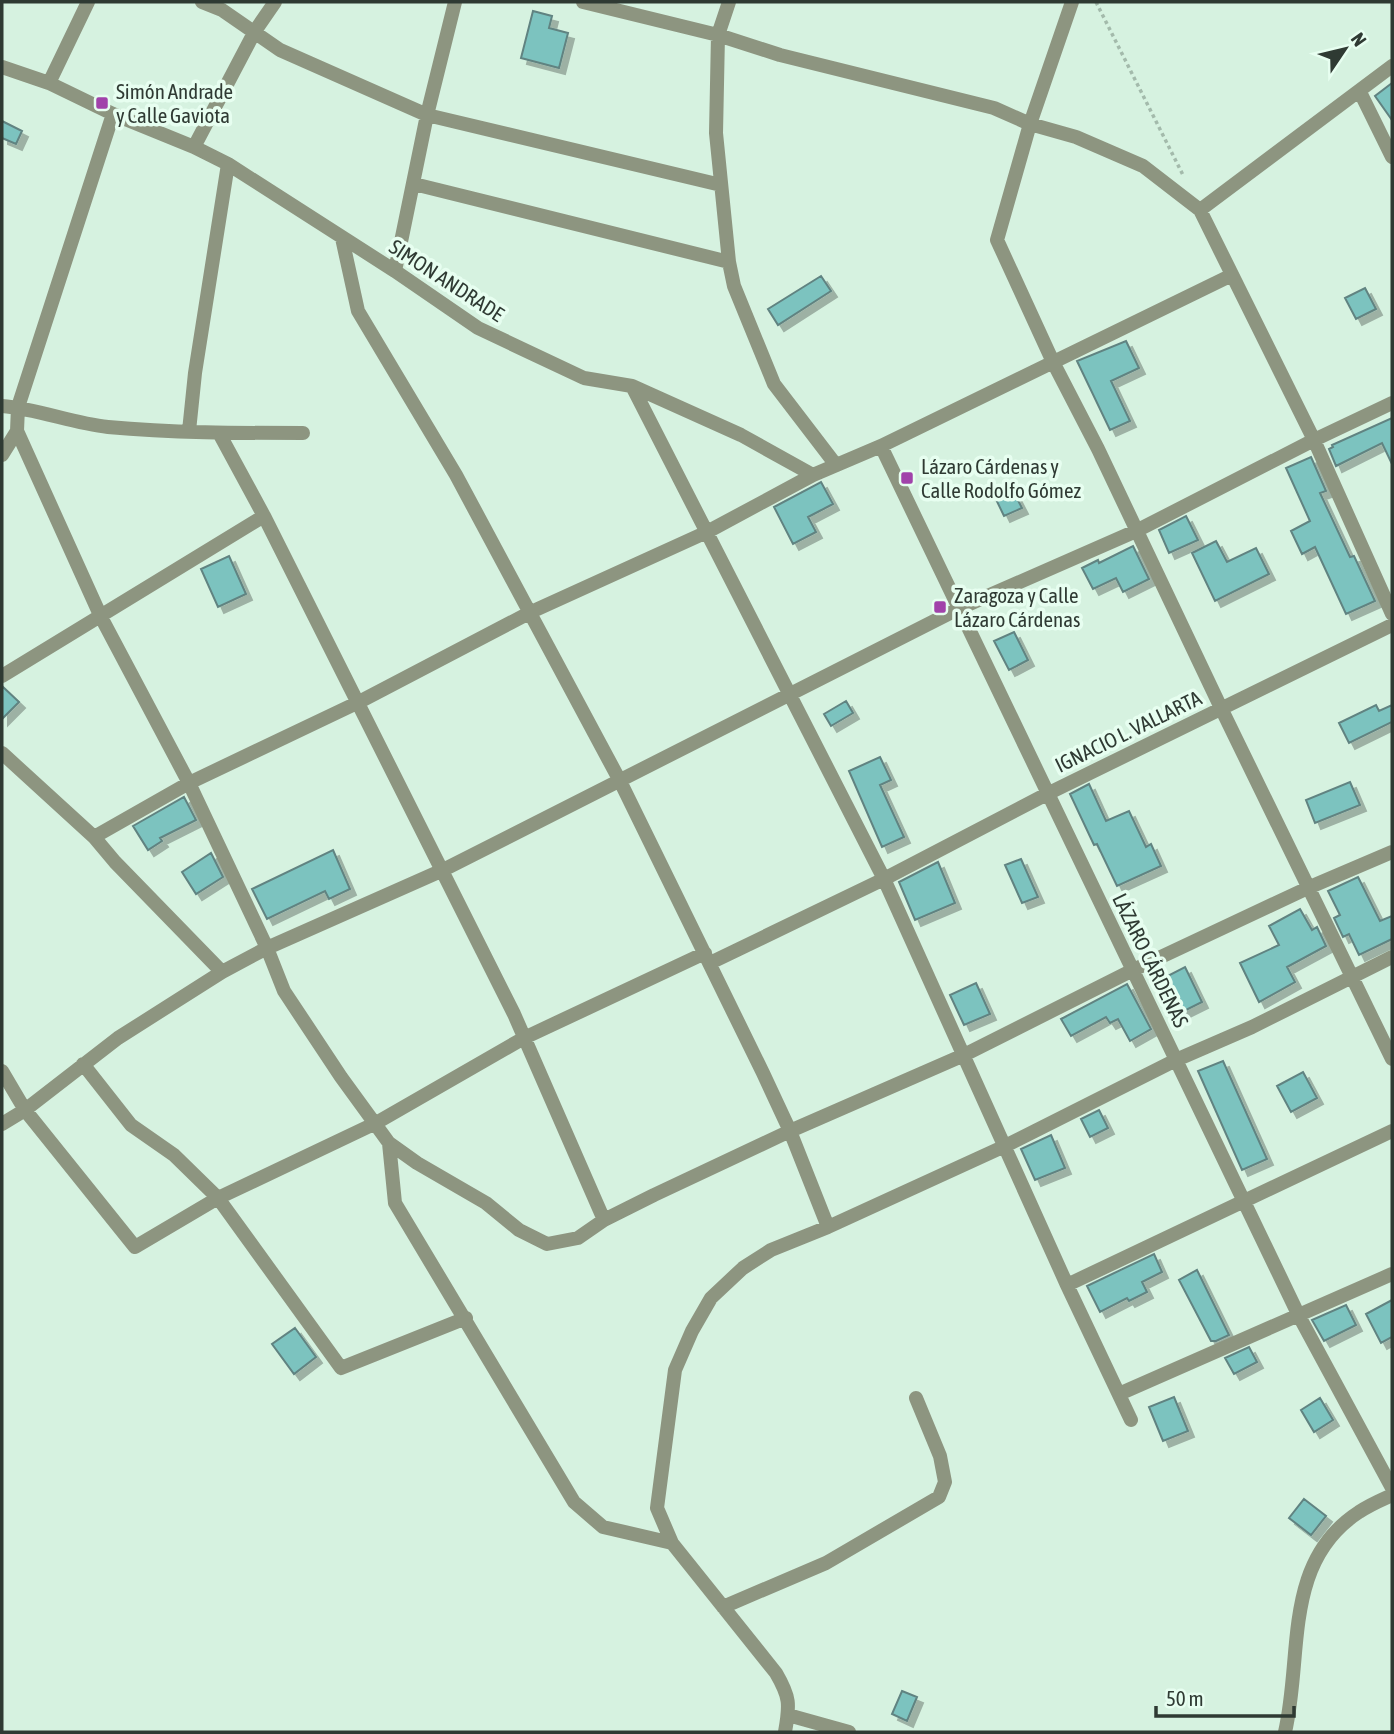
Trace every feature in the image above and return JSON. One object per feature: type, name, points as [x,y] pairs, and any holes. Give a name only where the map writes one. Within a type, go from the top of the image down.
[{"type":"street","points":[[49,83],[88,2]]},
{"type":"street","points":[[202,2],[222,10],[280,50],[427,115],[721,184]]},
{"type":"street","points":[[194,146],[255,31],[275,2]]},
{"type":"street","points":[[395,271],[427,115],[455,2]]},
{"type":"street","points":[[583,2],[718,35],[780,55],[994,108],[1030,124],[1076,137],[1143,166],[1200,209],[1314,440],[1392,614]]},
{"type":"street","points":[[729,2],[718,35],[716,133],[729,262],[734,286],[774,384],[836,466]]},
{"type":"street","points":[[1072,2],[1030,124],[997,240],[1053,362],[1098,449],[1392,1059]]},
{"type":"street","points":[[1200,209],[1392,66]]},
{"type":"street","name":"SIMON ANDRADE","points":[[2,67],[49,83],[113,114],[194,146],[228,164],[395,271],[478,328],[584,378],[632,386],[741,435],[813,475]]},
{"type":"street","points":[[1360,92],[1392,157]]},
{"type":"street","points":[[113,114],[18,407],[17,431],[102,617],[189,783],[267,948],[284,991],[389,1143],[417,1163],[486,1203],[519,1230],[547,1244],[578,1238],[604,1220],[790,1131],[964,1055],[1131,971],[1310,887],[1392,852]]},
{"type":"street","points":[[189,431],[195,373],[228,164]]},
{"type":"street","points":[[414,184],[729,262]]},
{"type":"street","points":[[342,238],[358,311],[456,475],[620,781],[790,1131],[828,1227]]},
{"type":"street","points":[[94,837],[189,783],[359,702],[531,612],[707,532],[813,475],[881,446],[1232,275]]},
{"type":"street","points":[[632,386],[884,879],[1067,1285],[1131,1420]]},
{"type":"street","points":[[2,1124],[25,1110],[118,1038],[222,972],[267,948],[443,870],[958,609],[1136,531],[1392,403]]},
{"type":"street","points":[[2,406],[105,426],[219,433],[303,433]]},
{"type":"street","points":[[2,456],[17,431]]},
{"type":"street","points":[[219,433],[359,702],[514,1014],[604,1220]]},
{"type":"street","name":"LÁZARO CÁRDENAS","points":[[881,446],[1242,1200],[1299,1316],[1392,1488]]},
{"type":"street","points":[[2,676],[264,516]]},
{"type":"street","name":"IGNACIO L. VALLARTA","points":[[25,1110],[135,1247],[218,1198],[376,1123],[524,1038],[884,879],[1047,794],[1392,625]]},
{"type":"street","points":[[2,752],[94,837],[222,972]]},
{"type":"street","points":[[785,1732],[788,1693],[776,1673],[672,1543],[657,1508],[675,1370],[692,1331],[711,1298],[743,1268],[771,1250],[828,1227],[1005,1146],[1176,1060],[1252,1027],[1392,957]]},
{"type":"street","points":[[83,1064],[131,1125],[174,1154],[218,1198],[341,1368],[466,1318]]},
{"type":"street","points":[[2,1071],[25,1110]]},
{"type":"street","points":[[1067,1285],[1392,1131]]},
{"type":"street","points":[[389,1143],[395,1203],[574,1502],[603,1527],[672,1543]]},
{"type":"street","points":[[1119,1394],[1392,1273]]},
{"type":"street","points":[[723,1607],[827,1563],[939,1497],[944,1482],[940,1456],[916,1398]]},
{"type":"street","points":[[1285,1732],[1290,1712],[1298,1616],[1314,1560],[1329,1538],[1358,1512],[1392,1495]]},
{"type":"street","points":[[788,1715],[849,1732]]},
{"type":"path","points":[[1096,2],[1188,185]]},
{"type":"building","points":[[533,11],[552,16],[549,28],[568,33],[559,68],[521,58]]},
{"type":"building","points":[[1392,83],[1392,120],[1375,96]]},
{"type":"building","points":[[2,121],[22,131],[16,144],[2,138]]},
{"type":"building","points":[[821,276],[831,291],[778,325],[768,309]]},
{"type":"building","points":[[1365,288],[1376,309],[1356,319],[1345,298]]},
{"type":"building","points":[[1126,341],[1139,368],[1111,381],[1130,421],[1110,430],[1077,361]]},
{"type":"building","points":[[1392,418],[1392,464],[1382,443],[1336,466],[1329,449],[1332,445]]},
{"type":"building","points":[[1311,457],[1326,491],[1320,493],[1350,557],[1354,556],[1375,601],[1346,614],[1315,547],[1302,554],[1291,531],[1310,521],[1286,468]]},
{"type":"building","points":[[821,482],[833,504],[808,517],[816,532],[793,544],[774,507]]},
{"type":"building","points":[[1009,483],[1022,508],[1004,516],[992,491]]},
{"type":"building","points":[[1186,516],[1198,540],[1169,553],[1159,530]]},
{"type":"building","points":[[1216,541],[1227,562],[1256,548],[1269,574],[1215,601],[1192,553]]},
{"type":"building","points":[[1133,546],[1149,579],[1123,592],[1116,578],[1093,589],[1082,568],[1098,560],[1099,563]]},
{"type":"building","points":[[229,556],[246,594],[218,607],[201,569]]},
{"type":"building","points":[[1014,632],[1028,660],[1009,670],[994,641]]},
{"type":"building","points":[[2,686],[19,702],[2,719]]},
{"type":"building","points":[[846,701],[853,713],[831,726],[824,714]]},
{"type":"building","points":[[1376,705],[1379,711],[1392,705],[1392,722],[1349,743],[1339,723]]},
{"type":"building","points":[[880,757],[891,780],[880,785],[904,837],[882,847],[849,771]]},
{"type":"building","points":[[1350,782],[1360,805],[1315,823],[1306,800]]},
{"type":"building","points":[[1089,784],[1106,821],[1129,811],[1146,847],[1151,844],[1161,866],[1117,886],[1070,794]]},
{"type":"building","points":[[184,797],[196,820],[160,838],[162,841],[148,850],[133,826]]},
{"type":"building","points":[[333,850],[350,889],[329,899],[325,891],[267,919],[252,889]]},
{"type":"building","points":[[211,853],[223,877],[196,894],[182,872]]},
{"type":"building","points":[[1021,859],[1038,897],[1022,903],[1005,865]]},
{"type":"building","points":[[938,862],[955,903],[915,920],[899,882]]},
{"type":"building","points":[[1358,877],[1380,921],[1392,916],[1392,939],[1359,955],[1349,934],[1343,937],[1334,918],[1340,915],[1328,891]]},
{"type":"building","points":[[1300,909],[1312,930],[1317,927],[1326,946],[1287,967],[1295,982],[1259,1002],[1240,963],[1279,945],[1269,926]]},
{"type":"building","points":[[1185,967],[1202,1002],[1176,1015],[1158,981]]},
{"type":"building","points":[[976,983],[990,1014],[964,1025],[950,995]]},
{"type":"building","points":[[1127,984],[1151,1029],[1130,1041],[1118,1019],[1110,1023],[1106,1017],[1071,1036],[1061,1019]]},
{"type":"building","points":[[1223,1061],[1267,1159],[1242,1170],[1198,1071]]},
{"type":"building","points":[[1303,1072],[1317,1098],[1291,1112],[1277,1086]]},
{"type":"building","points":[[1099,1110],[1108,1128],[1090,1137],[1081,1119]]},
{"type":"building","points":[[1051,1135],[1065,1168],[1035,1180],[1021,1149]]},
{"type":"building","points":[[1154,1254],[1162,1272],[1142,1282],[1147,1292],[1129,1301],[1127,1298],[1100,1312],[1087,1286]]},
{"type":"building","points":[[1197,1270],[1229,1335],[1216,1341],[1211,1341],[1179,1280]]},
{"type":"building","points":[[1392,1300],[1392,1337],[1381,1343],[1366,1314]]},
{"type":"building","points":[[1346,1305],[1356,1325],[1324,1341],[1312,1320]]},
{"type":"building","points":[[295,1328],[316,1357],[294,1374],[272,1344]]},
{"type":"building","points":[[1249,1347],[1257,1362],[1234,1374],[1225,1358]]},
{"type":"building","points":[[1174,1397],[1188,1431],[1163,1441],[1149,1407]]},
{"type":"building","points":[[1320,1398],[1333,1420],[1314,1432],[1301,1410]]},
{"type":"building","points":[[1304,1499],[1326,1516],[1311,1535],[1289,1518]]},
{"type":"building","points":[[902,1691],[917,1697],[907,1721],[892,1714]]},
{"type":"place","name":"Simón Andrade y Calle Gaviota","points":[[102,103]]},
{"type":"place","name":"Lázaro Cárdenas y Calle Rodolfo Gómez","points":[[907,478]]},
{"type":"place","name":"Zaragoza y Calle Lázaro Cárdenas","points":[[940,607]]}]
